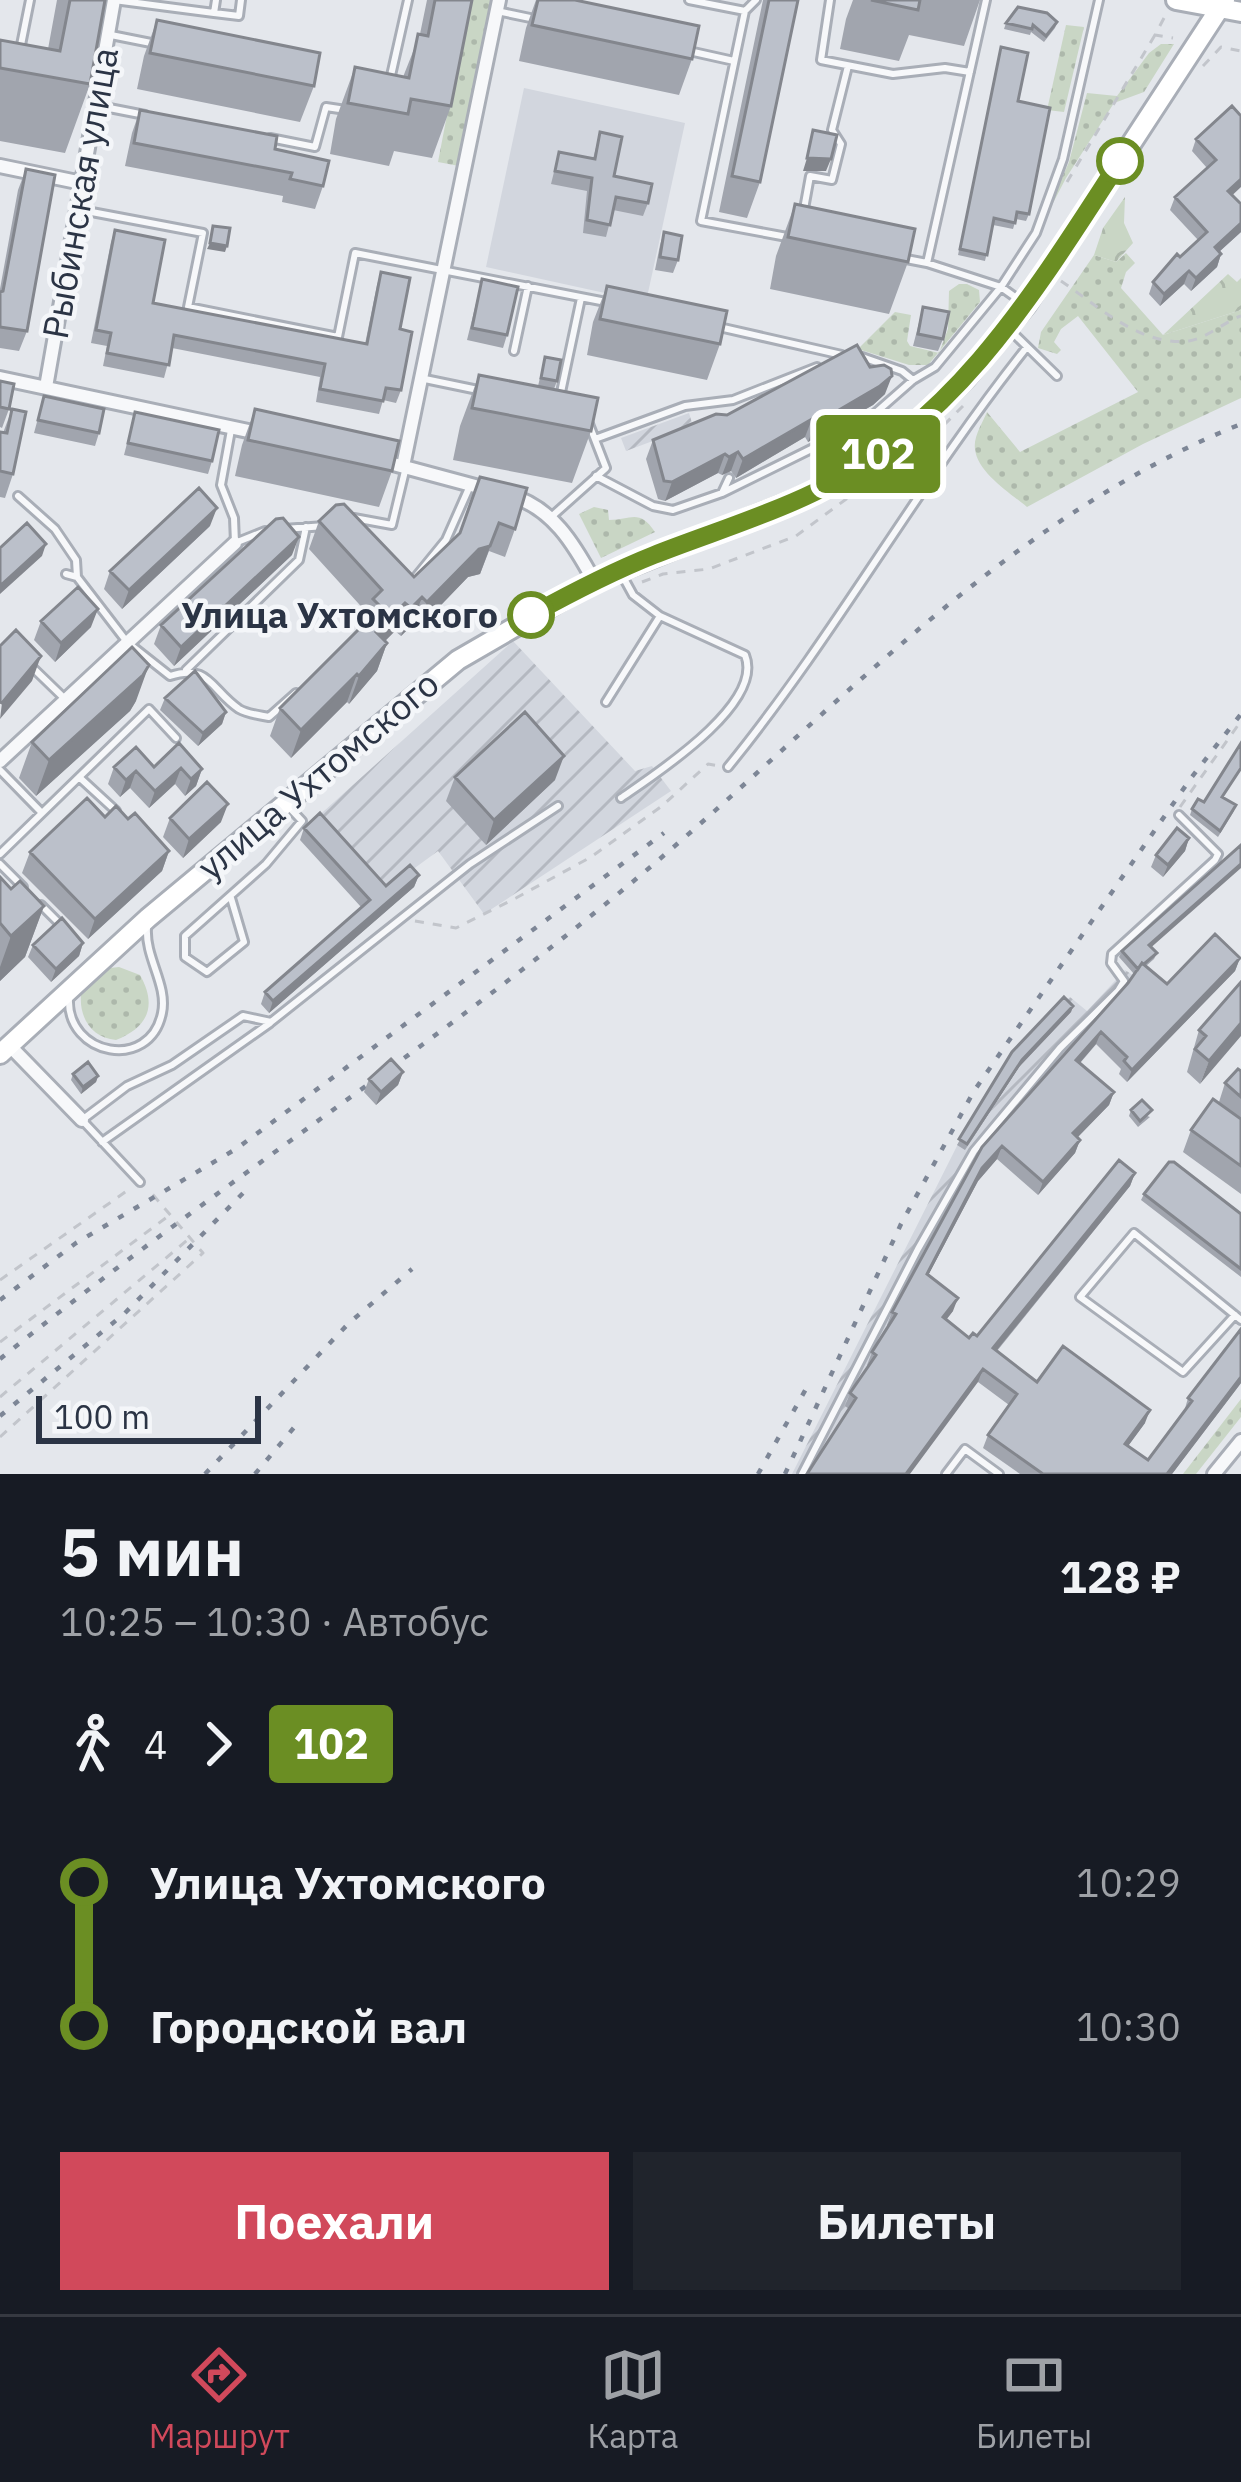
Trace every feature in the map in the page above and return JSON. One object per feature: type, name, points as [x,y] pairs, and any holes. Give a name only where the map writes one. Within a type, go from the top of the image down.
[{"type":"street","name":"Рыбинская улица","points":[[46,387],[114,0]]},
{"type":"street","points":[[1176,0],[1222,4],[1241,12]]},
{"type":"street","name":"улица Ухтомского","points":[[4,1044],[69,988],[95,958],[458,660],[594,581],[787,504],[866,462],[920,423],[1009,328],[1222,4]]},
{"type":"street","points":[[404,466],[498,6]]},
{"type":"street","points":[[0,166],[82,183]]},
{"type":"street","points":[[0,378],[274,437]]},
{"type":"street","points":[[360,456],[520,499],[550,518],[576,548],[594,581]]},
{"type":"street","points":[[0,760],[235,543]]},
{"type":"street","points":[[4,1044],[82,1120]]},
{"type":"street","points":[[1214,1474],[1241,1441]]},
{"type":"lane","points":[[16,69],[30,0]]},
{"type":"lane","points":[[114,0],[239,16],[241,0]]},
{"type":"lane","points":[[214,13],[217,0]]},
{"type":"lane","points":[[387,92],[408,0]]},
{"type":"lane","points":[[689,0],[745,11]]},
{"type":"lane","points":[[757,0],[745,11],[701,221],[798,239]]},
{"type":"lane","points":[[830,0],[821,60],[893,74],[945,68],[970,72]]},
{"type":"lane","points":[[927,262],[986,0]]},
{"type":"lane","points":[[596,476],[653,506],[673,510],[722,493],[864,423],[935,367],[1001,286],[1036,233],[1063,160],[1099,0]]},
{"type":"lane","points":[[498,6],[544,21]]},
{"type":"lane","points":[[108,34],[167,46]]},
{"type":"lane","points":[[679,49],[735,61]]},
{"type":"lane","points":[[802,218],[809,176],[832,180],[841,144],[832,130],[848,66]]},
{"type":"lane","points":[[95,106],[152,116]]},
{"type":"lane","points":[[257,136],[315,147],[326,107],[364,112]]},
{"type":"lane","points":[[77,209],[203,233],[188,307],[338,337],[355,253],[625,307]]},
{"type":"lane","points":[[884,255],[927,262],[1001,286],[1026,304]]},
{"type":"lane","points":[[514,351],[528,286]]},
{"type":"lane","points":[[558,406],[581,297]]},
{"type":"lane","points":[[712,325],[842,355]]},
{"type":"lane","points":[[1009,328],[1057,376]]},
{"type":"lane","points":[[728,767],[860,587],[973,415],[1027,347]]},
{"type":"lane","points":[[595,439],[685,406],[733,400],[848,352],[902,371],[913,380]]},
{"type":"lane","points":[[420,378],[489,392]]},
{"type":"lane","points":[[550,518],[606,468],[584,411]]},
{"type":"lane","points":[[231,428],[221,485],[234,518],[235,543],[268,530],[345,524],[355,518],[392,525],[404,466]]},
{"type":"lane","points":[[722,493],[730,478]]},
{"type":"lane","points":[[411,582],[446,540],[471,484]]},
{"type":"lane","points":[[18,496],[55,529],[76,560],[77,577],[127,642],[170,676],[186,670],[298,560],[306,527]]},
{"type":"lane","points":[[620,570],[633,595],[659,616],[745,656],[747,674],[736,698],[709,731],[674,762],[620,798]]},
{"type":"lane","points":[[66,574],[77,577]]},
{"type":"lane","points":[[606,702],[659,616]]},
{"type":"lane","points":[[22,657],[64,699]]},
{"type":"lane","points":[[186,670],[201,674],[242,712],[269,717],[302,688]]},
{"type":"lane","points":[[0,854],[149,710],[176,738]]},
{"type":"lane","points":[[0,770],[42,813]]},
{"type":"lane","points":[[79,777],[128,823]]},
{"type":"lane","points":[[231,898],[244,942],[207,972],[184,958],[185,936],[266,864],[302,821],[284,802]]},
{"type":"lane","points":[[102,1142],[271,1022],[470,864],[558,806]]},
{"type":"lane","points":[[802,1474],[974,1151],[1060,1048],[1118,991],[1124,980],[1111,963],[1112,953],[1215,860],[1218,854],[1180,815]]},
{"type":"lane","points":[[0,864],[76,939]]},
{"type":"lane","points":[[69,988],[68,1009],[85,1039],[99,1050],[121,1052],[139,1046],[156,1029],[162,1011],[162,990],[146,942],[148,918]]},
{"type":"lane","points":[[140,1182],[82,1120],[127,1086],[172,1065],[244,1016],[271,1022]]},
{"type":"lane","points":[[1134,1233],[1238,1318],[1183,1372],[1080,1297],[1134,1233]]},
{"type":"lane","points":[[946,1474],[965,1450],[999,1474]]},
{"type":"path","points":[[1067,181],[1164,18]]},
{"type":"path","points":[[1155,35],[1173,38]]},
{"type":"path","points":[[1221,47],[1241,50]]},
{"type":"path","points":[[1048,272],[1130,327],[1168,340],[1193,340],[1241,316]]},
{"type":"path","points":[[1180,815],[1186,793],[1241,721]]},
{"type":"path","points":[[399,919],[456,928],[590,857],[676,795],[708,764],[728,767]]},
{"type":"path","points":[[0,1280],[140,1182],[203,1252],[0,1436]]},
{"type":"path","points":[[0,1342],[171,1214]]},
{"type":"path","points":[[0,1397],[190,1237]]},
{"type":"shaded area","points":[[524,88],[685,123],[646,302],[486,267]]},
{"type":"shaded area","points":[[689,413],[693,426],[626,451],[621,438]]},
{"type":"shaded area","points":[[513,641],[635,771],[652,766],[671,791],[484,914],[438,851],[382,892],[314,820]]},
{"type":"shaded area","points":[[1125,970],[1148,985],[978,1181],[899,1330],[872,1474],[792,1474],[963,1134],[1010,1058],[1062,1003],[1070,997],[1087,1011]]},
{"type":"green space","points":[[469,0],[491,0],[459,166],[438,162]]},
{"type":"green space","points":[[1066,25],[1084,27],[1064,112],[1047,110]]},
{"type":"green space","points":[[1161,44],[1174,44],[1144,92],[1114,103],[1041,226],[1069,162],[1087,93],[1117,96]]},
{"type":"green space","points":[[1125,197],[1124,223],[1133,243],[1116,262],[1094,255],[1103,228]]},
{"type":"green space","points":[[1126,253],[1135,263],[1121,288],[1163,335],[1241,310],[1241,398],[1027,507],[982,466],[975,440],[987,412],[1020,452],[1138,392],[1078,316],[1061,329],[1054,342],[1061,350],[1057,354],[1038,348],[1041,332],[1094,255],[1116,262]]},
{"type":"green space","points":[[1228,274],[1237,282],[1241,278],[1241,310],[1163,335]]},
{"type":"green space","points":[[959,284],[979,290],[980,302],[940,351],[948,329],[949,291]]},
{"type":"green space","points":[[895,312],[911,315],[910,346],[938,353],[928,365],[909,365],[858,349]]},
{"type":"green space","points":[[594,507],[608,510],[609,520],[639,518],[655,532],[601,558],[579,514]]},
{"type":"green space","points":[[110,968],[140,975],[149,1005],[143,1022],[116,1040],[89,1025],[81,995]]},
{"type":"green space","points":[[1241,1399],[1241,1417],[1196,1474],[1183,1474]]},
{"type":"building","points":[[70,0],[105,0],[90,84],[0,68],[0,40],[60,51]]},
{"type":"building","points":[[435,0],[472,0],[451,106],[411,99],[408,114],[348,103],[355,67],[409,78],[418,34],[428,36]]},
{"type":"building","points":[[538,0],[575,0],[699,26],[692,59],[532,25]]},
{"type":"building","points":[[769,0],[798,0],[760,182],[732,176]]},
{"type":"building","points":[[871,0],[920,0],[918,10]]},
{"type":"building","points":[[1018,7],[1047,13],[1057,22],[1046,36],[1033,25],[1032,29],[1006,23]]},
{"type":"building","points":[[157,20],[320,53],[314,86],[150,53]]},
{"type":"building","points":[[1001,47],[1028,53],[1018,101],[1050,108],[1029,214],[1017,212],[1015,223],[994,218],[987,255],[960,249]]},
{"type":"building","points":[[1232,106],[1241,116],[1241,179],[1228,191],[1241,204],[1241,223],[1215,247],[1221,254],[1196,278],[1189,271],[1164,294],[1153,282],[1177,254],[1180,257],[1207,232],[1175,197],[1216,160],[1196,139]]},
{"type":"building","points":[[140,110],[277,136],[275,149],[329,161],[323,186],[290,179],[292,173],[134,143]]},
{"type":"building","points":[[813,130],[837,135],[831,159],[807,158]]},
{"type":"building","points":[[600,132],[622,137],[614,176],[652,184],[648,203],[616,197],[610,225],[587,220],[592,178],[555,171],[559,152],[595,159]]},
{"type":"building","points":[[26,169],[55,175],[27,331],[0,327],[0,292]]},
{"type":"building","points":[[795,204],[915,229],[908,262],[788,237]]},
{"type":"building","points":[[213,226],[230,228],[227,246],[210,243]]},
{"type":"building","points":[[115,230],[165,240],[153,303],[367,344],[381,272],[410,278],[400,329],[412,332],[401,390],[386,388],[383,401],[320,389],[325,364],[174,335],[169,365],[107,353],[111,333],[96,330]]},
{"type":"building","points":[[664,232],[682,236],[678,260],[660,257]]},
{"type":"building","points":[[482,279],[518,287],[507,335],[472,328]]},
{"type":"building","points":[[607,286],[727,311],[720,344],[600,319]]},
{"type":"building","points":[[923,307],[949,312],[943,339],[918,334]]},
{"type":"building","points":[[857,345],[870,367],[891,369],[892,376],[880,386],[743,459],[738,452],[725,454],[672,482],[664,481],[653,440],[716,414],[727,415]]},
{"type":"building","points":[[545,357],[561,360],[557,381],[541,378]]},
{"type":"building","points":[[479,375],[598,398],[591,431],[472,408]]},
{"type":"building","points":[[0,381],[14,384],[9,409],[0,407]]},
{"type":"building","points":[[44,396],[104,409],[99,433],[38,420]]},
{"type":"building","points":[[12,409],[26,412],[13,474],[0,471],[0,432],[7,433]]},
{"type":"building","points":[[255,409],[399,441],[392,471],[248,440]]},
{"type":"building","points":[[135,412],[219,430],[212,461],[128,443]]},
{"type":"building","points":[[480,477],[527,488],[515,529],[499,523],[490,546],[479,549],[427,602],[422,597],[411,608],[405,603],[376,632],[387,643],[301,730],[280,708],[381,607],[373,599],[382,590],[319,521],[336,505],[344,504],[414,577],[460,533]]},
{"type":"building","points":[[199,488],[217,508],[129,590],[110,571]]},
{"type":"building","points":[[283,518],[299,537],[181,647],[161,625],[276,519]]},
{"type":"building","points":[[27,523],[46,544],[0,586],[0,548]]},
{"type":"building","points":[[78,587],[98,609],[61,643],[41,621]]},
{"type":"building","points":[[16,630],[41,656],[2,703],[0,646]]},
{"type":"building","points":[[132,647],[149,665],[143,675],[49,760],[32,742]]},
{"type":"building","points":[[195,671],[226,712],[203,733],[165,698]]},
{"type":"building","points":[[525,712],[564,756],[494,820],[455,777]]},
{"type":"building","points":[[179,743],[202,769],[191,779],[181,768],[155,791],[136,771],[126,780],[114,767],[136,747],[154,767]]},
{"type":"building","points":[[1241,743],[1241,768],[1222,797],[1236,805],[1220,831],[1192,809],[1198,799],[1204,802]]},
{"type":"building","points":[[207,782],[228,804],[189,839],[170,818]]},
{"type":"building","points":[[87,798],[105,817],[116,806],[128,819],[135,813],[169,851],[95,919],[30,852]]},
{"type":"building","points":[[320,813],[386,886],[410,865],[419,875],[273,1001],[265,992],[370,900],[304,828]]},
{"type":"building","points":[[1177,828],[1189,838],[1168,865],[1156,855]]},
{"type":"building","points":[[1241,845],[1241,864],[1149,945],[1157,953],[1138,969],[1122,951]]},
{"type":"building","points":[[0,877],[11,889],[20,881],[44,906],[11,936],[0,923]]},
{"type":"building","points":[[62,918],[83,943],[56,969],[33,945]]},
{"type":"building","points":[[1215,934],[1240,958],[1132,1070],[1124,1061],[1127,1057],[1101,1032],[1076,1060],[1114,1092],[1073,1133],[1080,1140],[1043,1182],[1002,1146],[982,1168],[927,1274],[958,1298],[943,1317],[969,1338],[973,1333],[977,1336],[1119,1160],[1135,1173],[993,1348],[1037,1382],[1063,1346],[1150,1410],[1125,1444],[1148,1460],[1241,1329],[1241,1377],[1167,1474],[1043,1474],[988,1435],[1017,1394],[983,1369],[906,1474],[807,1474],[856,1398],[850,1393],[876,1355],[872,1352],[896,1314],[892,1312],[982,1147],[1142,963],[1167,984]]},
{"type":"building","points":[[1241,982],[1241,1023],[1209,1061],[1195,1049],[1206,1036],[1199,1030]]},
{"type":"building","points":[[1064,997],[1073,1006],[1022,1060],[967,1144],[959,1139],[1012,1052]]},
{"type":"building","points":[[391,1059],[403,1072],[381,1092],[369,1079]]},
{"type":"building","points":[[88,1062],[98,1076],[83,1087],[73,1074]]},
{"type":"building","points":[[1241,1071],[1241,1097],[1225,1083]]},
{"type":"building","points":[[1213,1099],[1241,1119],[1241,1166],[1191,1130]]},
{"type":"building","points":[[1142,1100],[1152,1110],[1140,1121],[1131,1110]]},
{"type":"building","points":[[1169,1162],[1241,1214],[1241,1269],[1144,1194]]},
{"type":"railway","points":[[0,1359],[608,902],[985,576],[1065,518],[1150,467],[1241,424]]},
{"type":"railway","points":[[785,1474],[901,1224],[974,1091],[1191,778],[1241,714]]},
{"type":"railway","points":[[0,1300],[76,1243],[236,1149],[664,833]]},
{"type":"railway","points":[[0,1416],[125,1313],[251,1185]]},
{"type":"railway","points":[[205,1474],[348,1324],[412,1269]]},
{"type":"railway","points":[[758,1474],[811,1380]]},
{"type":"railway","points":[[255,1474],[297,1424]]},
{"type":"bus line","name":"102","points":[[531,615],[594,581],[815,491],[892,445],[942,402],[1009,328],[1120,161]]},
{"type":"place","name":"Улица Ухтомского","points":[[531,615]]}]
